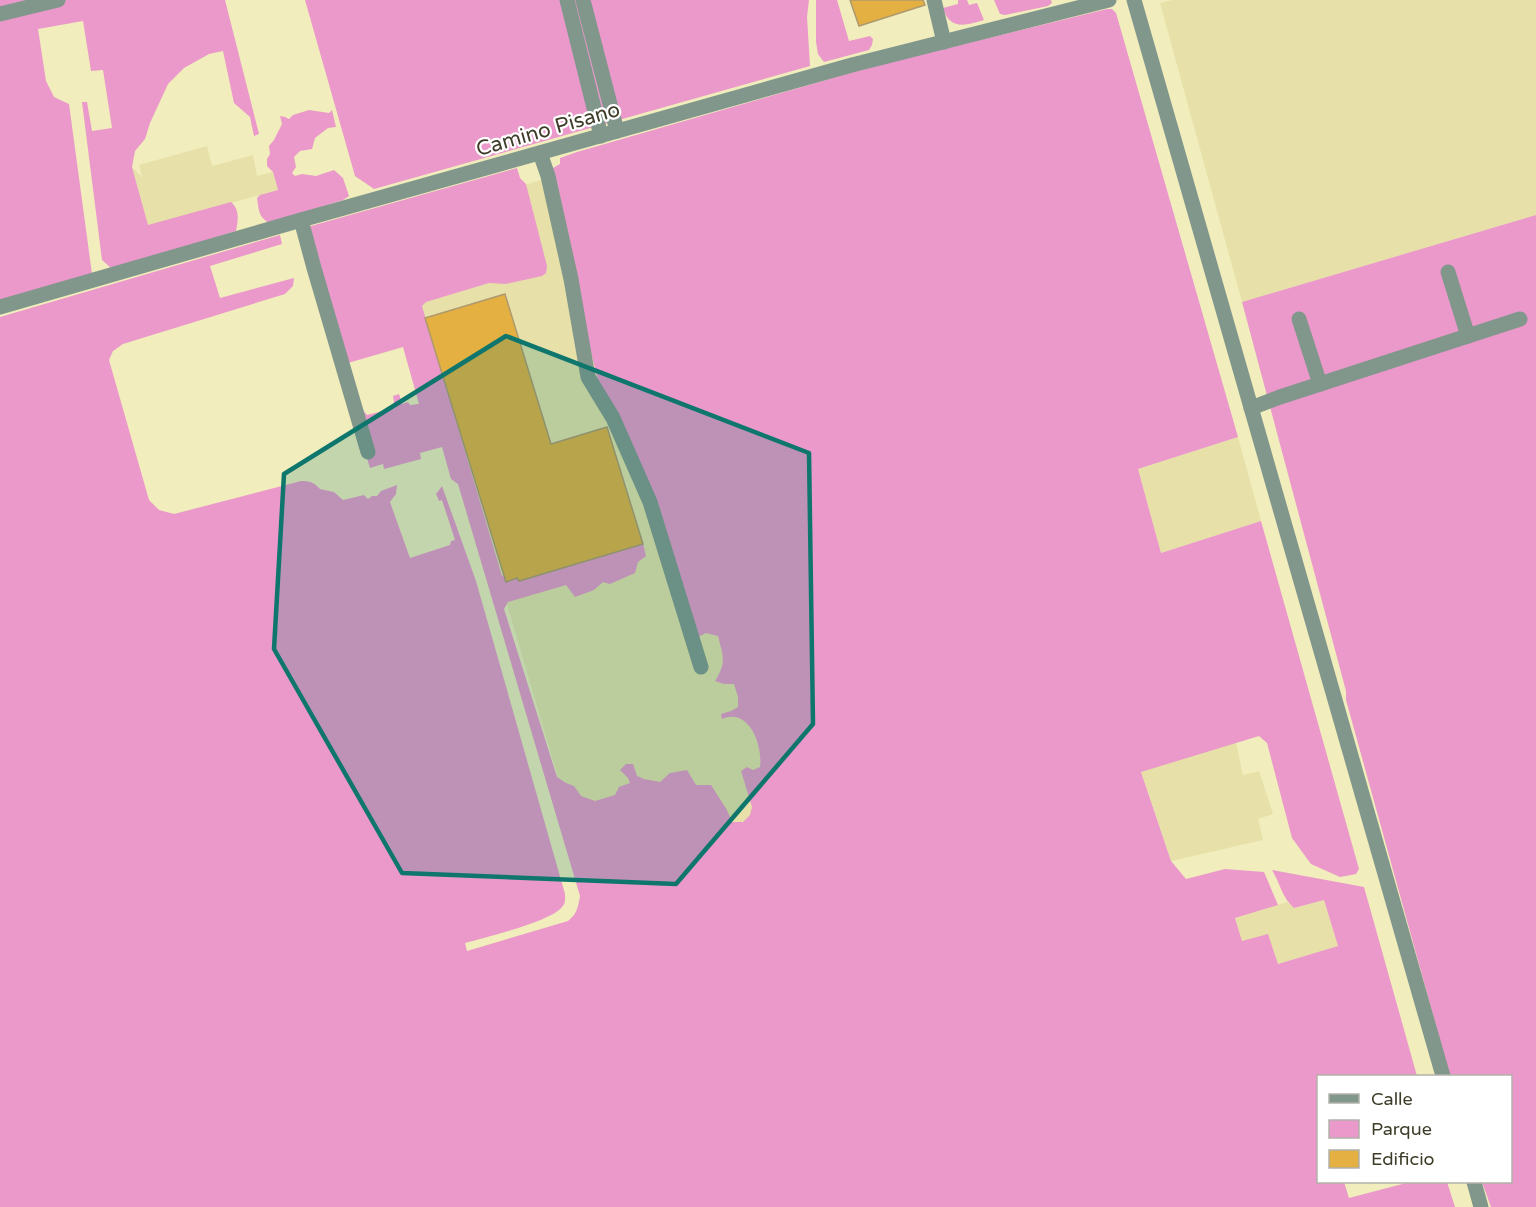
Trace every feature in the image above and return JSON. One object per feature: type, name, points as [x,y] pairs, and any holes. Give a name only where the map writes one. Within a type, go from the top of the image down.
[{"type":"street","points":[[0,14],[58,0]]},
{"type":"street","points":[[567,0],[601,136]]},
{"type":"street","points":[[583,0],[617,131]]},
{"type":"street","points":[[934,0],[944,42]]},
{"type":"street","name":"Camino Pisano","points":[[0,307],[852,65],[1109,0]]},
{"type":"street","points":[[1134,0],[1442,1075]]},
{"type":"street","points":[[540,153],[548,176],[571,279],[588,377],[613,418],[650,502],[701,667]]},
{"type":"street","points":[[301,220],[368,452]]},
{"type":"street","points":[[1448,272],[1468,336]]},
{"type":"street","points":[[1299,319],[1320,384]]},
{"type":"street","points":[[1251,408],[1520,319]]},
{"type":"street","points":[[1474,1183],[1481,1207]]},
{"type":"highlighted area","points":[[506,336],[809,453],[813,724],[676,884],[402,873],[274,649],[284,474]]},
{"type":"shaded area","points":[[1172,0],[1536,0],[1536,215],[1242,302],[1160,3]]},
{"type":"shaded area","points":[[207,146],[212,166],[253,155],[257,176],[273,172],[278,190],[148,226],[132,167],[142,177],[139,165]]},
{"type":"shaded area","points":[[608,160],[808,845],[596,907],[414,287],[473,200]]},
{"type":"shaded area","points":[[1238,437],[1261,521],[1161,553],[1138,469]]},
{"type":"shaded area","points":[[1236,742],[1243,775],[1259,771],[1273,814],[1258,819],[1263,840],[1171,861],[1141,771]]},
{"type":"shaded area","points":[[1324,900],[1338,946],[1278,964],[1242,941],[1235,918],[1287,902],[1294,908]]},
{"type":"green space","points":[[0,0],[225,0],[259,134],[254,136],[250,117],[234,103],[223,51],[209,54],[184,68],[168,84],[145,139],[135,151],[132,167],[148,225],[231,202],[237,212],[236,231],[112,269],[102,260],[82,102],[87,102],[92,131],[112,128],[103,70],[91,71],[83,21],[38,29],[46,81],[54,97],[69,104],[92,274],[0,301]]},
{"type":"green space","points":[[305,0],[809,0],[807,17],[810,66],[374,189],[355,176]]},
{"type":"green space","points":[[816,0],[837,0],[849,41],[870,36],[873,39],[869,50],[824,62],[818,54],[816,42]]},
{"type":"green space","points":[[958,0],[967,0],[969,5],[977,3],[984,20],[959,25],[950,20],[943,8],[958,4]]},
{"type":"green space","points":[[994,0],[1051,0],[1052,3],[1048,6],[1005,15],[1000,14]]},
{"type":"green space","points":[[1107,9],[1112,9],[1116,13],[1238,437],[1138,469],[1161,553],[1261,521],[1359,869],[1356,874],[1340,877],[1311,864],[1292,838],[1267,743],[1259,736],[1141,772],[1171,861],[1186,879],[1225,869],[1264,872],[1278,905],[1235,918],[1242,941],[1268,934],[1278,964],[1338,946],[1324,900],[1294,908],[1284,895],[1272,870],[1364,887],[1417,1075],[1317,1075],[1317,1183],[1344,1183],[1349,1198],[1406,1183],[1447,1183],[1455,1207],[0,1207],[0,317],[280,235],[282,244],[210,266],[220,298],[294,278],[293,286],[285,294],[123,344],[113,351],[109,360],[149,500],[159,510],[174,514],[301,481],[312,482],[320,489],[334,492],[343,500],[364,495],[368,499],[397,485],[396,494],[390,502],[410,558],[450,545],[451,541],[455,540],[442,500],[439,501],[436,494],[442,486],[476,581],[565,894],[564,904],[556,912],[517,928],[465,943],[467,951],[568,921],[577,910],[580,896],[458,484],[451,479],[442,447],[420,453],[421,459],[384,469],[383,464],[370,468],[343,381],[367,415],[395,408],[393,396],[399,394],[402,404],[408,402],[410,405],[419,404],[403,347],[341,365],[307,230],[311,226],[517,168],[520,178],[526,184],[547,266],[546,273],[542,276],[506,284],[489,283],[426,302],[422,306],[502,576],[512,573],[516,577],[641,535],[646,556],[638,562],[635,573],[610,584],[603,582],[594,590],[575,597],[566,585],[508,602],[504,609],[557,777],[574,786],[581,796],[595,801],[615,795],[619,787],[630,783],[620,770],[626,764],[633,764],[637,776],[660,782],[670,773],[687,770],[696,785],[711,785],[732,822],[743,822],[750,815],[752,807],[741,771],[747,767],[753,770],[760,767],[756,739],[747,723],[740,718],[722,719],[721,714],[738,707],[734,684],[715,681],[723,664],[718,636],[706,633],[698,637],[619,415],[600,388],[547,180],[553,168],[560,164],[560,158],[577,152],[871,67]]},
{"type":"green space","points":[[309,110],[329,113],[332,110],[336,127],[328,128],[315,138],[312,149],[300,151],[294,157],[296,167],[292,173],[295,176],[302,174],[316,176],[334,170],[343,178],[349,196],[343,200],[269,223],[261,215],[257,198],[278,190],[273,172],[267,166],[269,146],[282,124],[280,116],[289,119],[293,115]]},
{"type":"green space","points":[[1536,215],[1536,1207],[1491,1207],[1482,1183],[1512,1183],[1512,1075],[1450,1075],[1346,700],[1346,691],[1242,302]]},
{"type":"building","points":[[850,0],[923,0],[925,5],[859,26]]},
{"type":"building","points":[[505,294],[551,444],[607,427],[643,544],[519,581],[517,578],[506,582],[425,318]]}]
